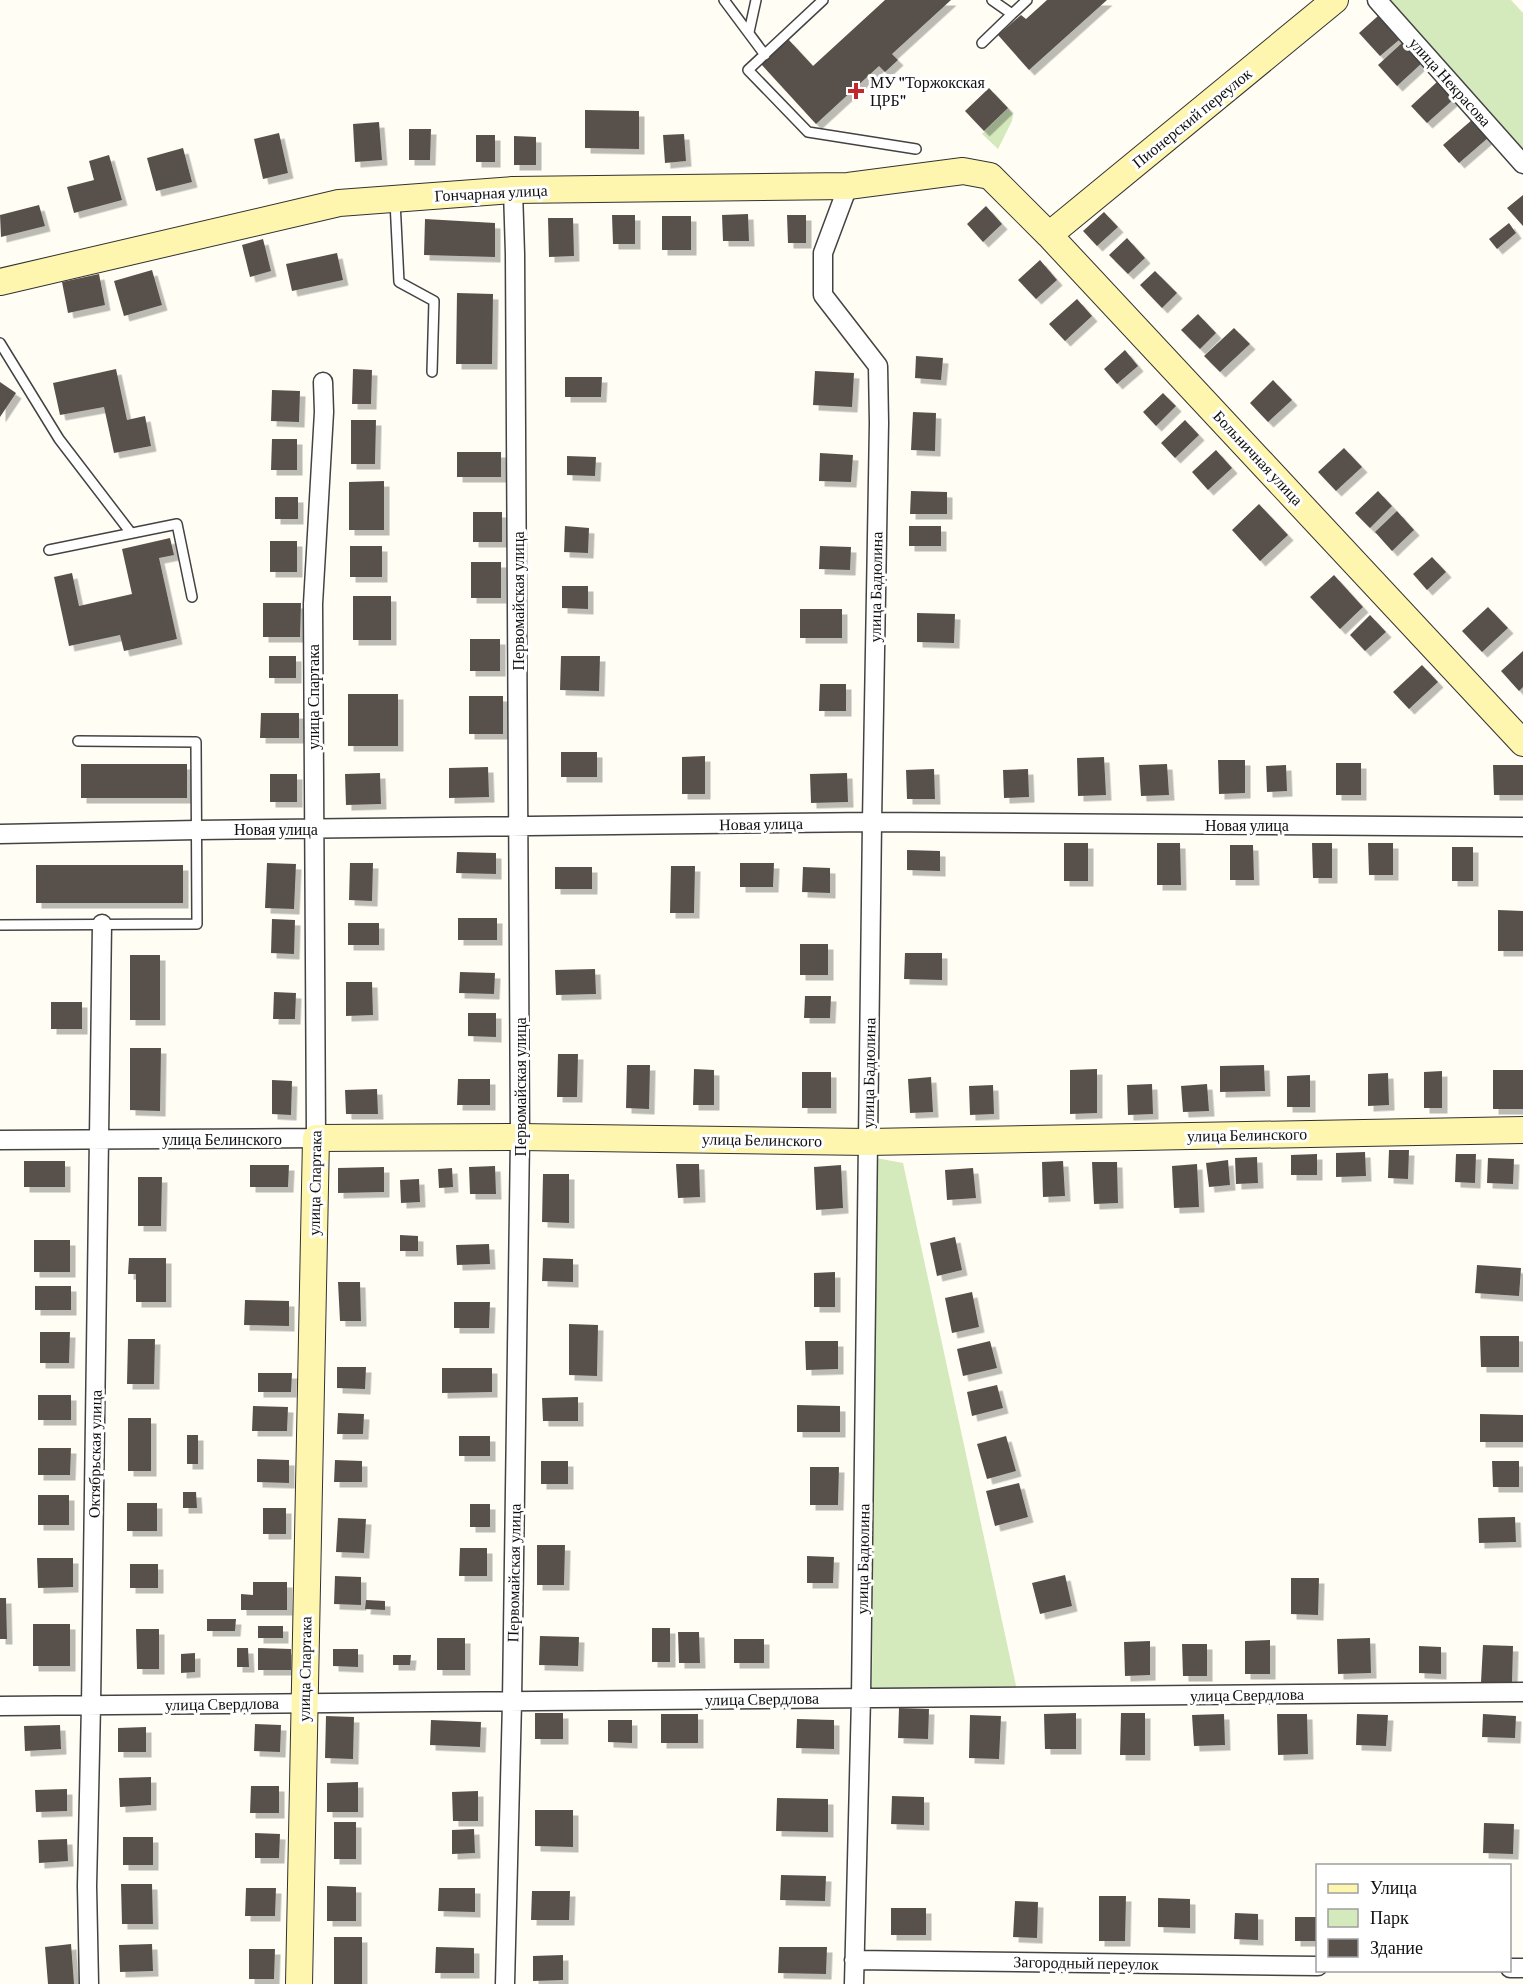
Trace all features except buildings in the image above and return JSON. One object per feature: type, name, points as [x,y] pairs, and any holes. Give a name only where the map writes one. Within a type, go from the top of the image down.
[{"type":"street","name":"Пионерский переулок","points":[[1049,235],[1335,0]]},
{"type":"street","name":"улица Некрасова","points":[[1377,0],[1523,164]]},
{"type":"street","name":"Гончарная улица","points":[[0,282],[339,203],[513,190],[848,186],[945,172],[978,172],[990,176]]},
{"type":"street","name":"Больничная улица","points":[[990,176],[1049,235],[1523,743]]},
{"type":"street","name":"улица Бадюлина","points":[[848,186],[823,253],[823,295],[878,366],[879,435],[861,1698],[854,1984]]},
{"type":"street","name":"Первомайская улица","points":[[505,1984],[512,1701],[520,1137],[513,190]]},
{"type":"street","name":"улица Спартака","points":[[299,1984],[316,1138],[313,604],[324,412],[323,382]]},
{"type":"street","name":"Новая улица","points":[[0,834],[872,822],[1523,827]]},
{"type":"street","name":"Октябрьская улица","points":[[89,1984],[87,1886],[102,924]]},
{"type":"street","name":"улица Белинского","points":[[0,1140],[520,1137],[868,1142],[1523,1130]]},
{"type":"street","name":"улица Свердлова","points":[[0,1706],[1523,1692]]},
{"type":"street","name":"Загородный переулок","points":[[854,1960],[1316,1966]]},
{"type":"lane","points":[[724,0],[765,55]]},
{"type":"lane","points":[[749,32],[756,0]]},
{"type":"lane","points":[[823,0],[748,70],[808,132],[916,149]]},
{"type":"lane","points":[[992,0],[1012,14]]},
{"type":"lane","points":[[982,43],[1027,0]]},
{"type":"lane","points":[[394,198],[399,282],[434,301],[432,372]]},
{"type":"lane","points":[[0,343],[59,439],[131,533]]},
{"type":"lane","points":[[50,550],[177,524],[192,597]]},
{"type":"lane","points":[[0,925],[197,924],[196,742],[78,741]]},
{"type":"green space","points":[[1387,0],[1511,0],[1523,13],[1523,153]]},
{"type":"green space","points":[[1008,108],[1013,115],[1012,121],[998,149],[982,134]]},
{"type":"green space","points":[[876,1158],[903,1163],[1017,1690],[872,1690]]},
{"type":"place","name":"МУ \"Торжокская ЦРБ\"","points":[[856,91]]}]
